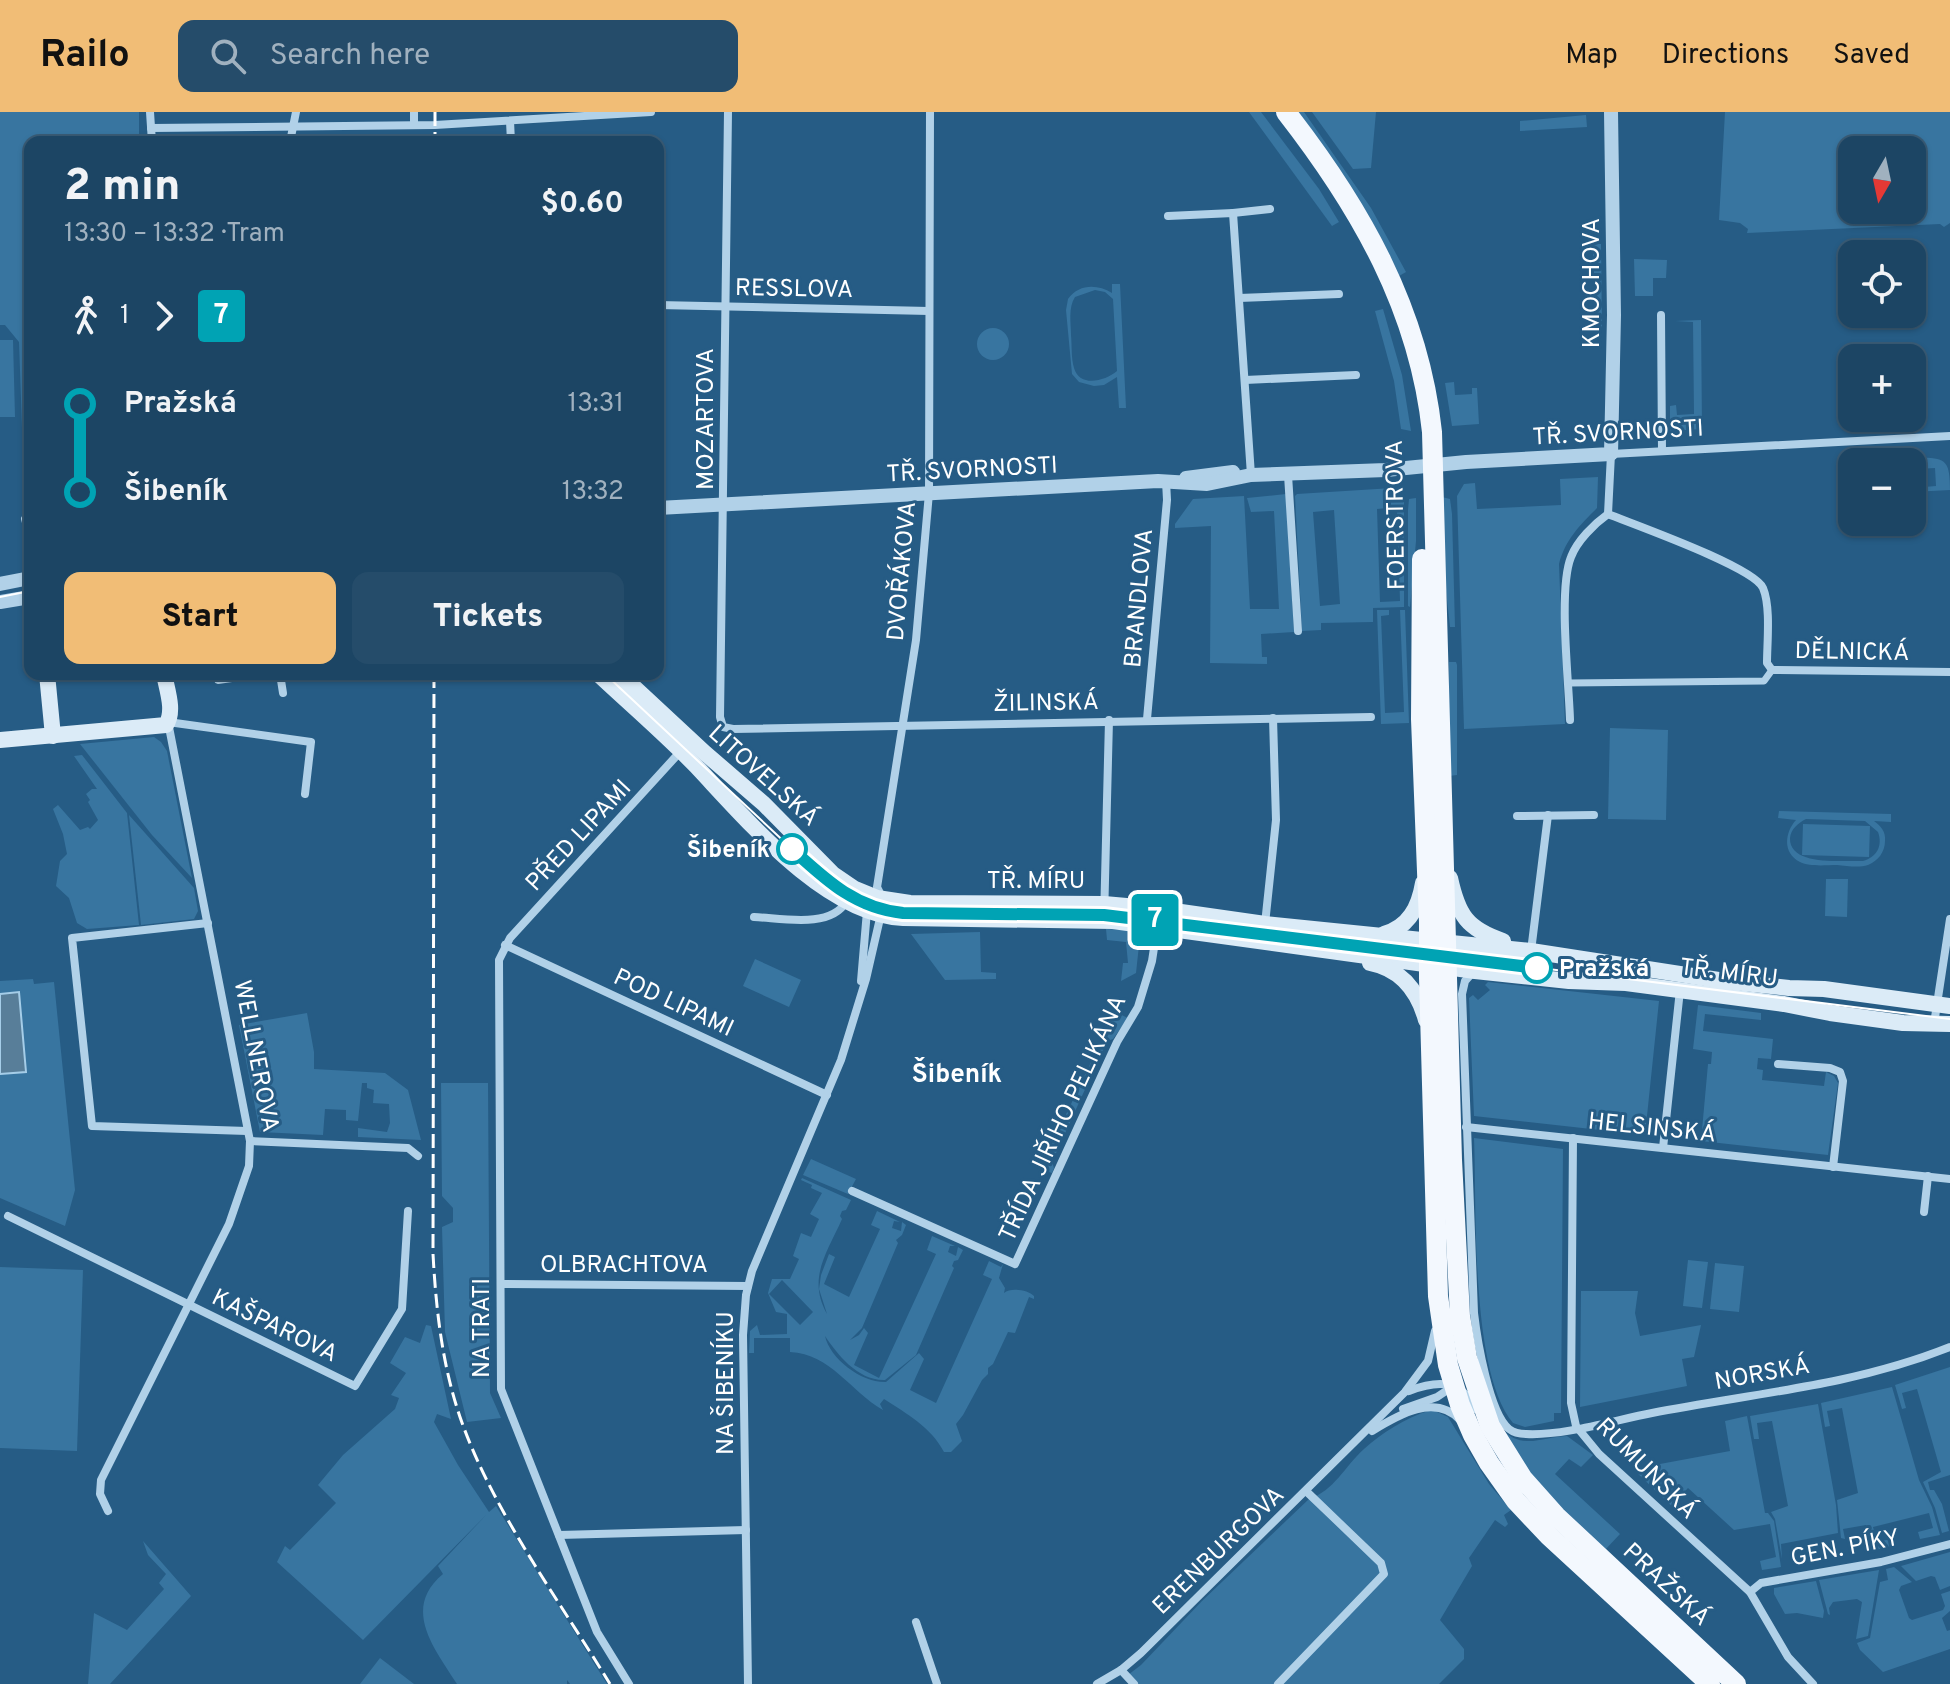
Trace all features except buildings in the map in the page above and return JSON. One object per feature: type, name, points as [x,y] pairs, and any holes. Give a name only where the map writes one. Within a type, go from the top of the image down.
[{"type":"main road","name":"FOERSTROVA","points":[[1271,112],[1343,212],[1384,291],[1406,354],[1427,466]]},
{"type":"main road","name":"FOERSTROVA","points":[[1286,112],[1353,207],[1375,245],[1399,296],[1423,374],[1431,422],[1427,466],[1438,949]]},
{"type":"main road","points":[[48,680],[53,736]]},
{"type":"main road","name":"WELLNEROVA","points":[[165,680],[171,710],[168,722]]},
{"type":"main road","name":"LITOVELSKÁ","points":[[604,680],[787,858],[846,902],[876,902]]},
{"type":"main road","name":"LITOVELSKÁ","points":[[626,680],[800,837],[833,874],[876,902]]},
{"type":"main road","points":[[0,740],[162,726],[168,722]]},
{"type":"main road","points":[[1372,935],[1396,930],[1413,913],[1436,854]]},
{"type":"main road","points":[[1436,854],[1465,919],[1485,935],[1531,951]]},
{"type":"main road","name":"TŘ. MÍRU","points":[[876,902],[1104,912],[1265,924],[1372,935],[1438,949],[1475,971],[1569,981],[1681,982],[1944,1005]]},
{"type":"main road","name":"TŘ. MÍRU","points":[[1159,918],[1271,943],[1531,951],[1830,1013],[1942,1024]]},
{"type":"main road","points":[[1271,943],[1307,954],[1365,962],[1394,971],[1407,982],[1420,1004],[1431,1046]]},
{"type":"main road","name":"PRAŽSKÁ","points":[[1438,949],[1431,1046],[1439,1307],[1445,1351],[1454,1385],[1473,1435],[1501,1482],[1534,1521],[1710,1684]]},
{"type":"main road","name":"PRAŽSKÁ","points":[[1438,949],[1460,1316],[1467,1358],[1479,1398],[1496,1438],[1541,1500],[1736,1684]]},
{"type":"street","points":[[150,112],[152,136]]},
{"type":"street","points":[[291,136],[296,112]]},
{"type":"street","points":[[414,112],[414,125]]},
{"type":"street","points":[[151,128],[414,125],[651,112]]},
{"type":"street","name":"MOZARTOVA","points":[[723,727],[720,717],[728,112]]},
{"type":"street","name":"DVOŘÁKOVA","points":[[876,902],[919,612],[929,493],[930,112]]},
{"type":"street","name":"KMOCHOVA","points":[[1611,112],[1614,315],[1611,454]]},
{"type":"street","points":[[510,121],[511,136]]},
{"type":"street","points":[[1168,216],[1270,209]]},
{"type":"street","points":[[1233,213],[1251,475]]},
{"type":"street","points":[[1239,298],[1339,294]]},
{"type":"street","name":"RESSLOVA","points":[[664,305],[929,311]]},
{"type":"street","points":[[1661,315],[1662,451]]},
{"type":"street","points":[[1245,380],[1356,375]]},
{"type":"street","name":"TŘ. SVORNOSTI","points":[[664,508],[1166,481],[1207,484],[1251,475],[1950,436]]},
{"type":"street","points":[[1570,720],[1566,605],[1569,562],[1575,548],[1608,514],[1611,454]]},
{"type":"street","points":[[1288,475],[1298,631]]},
{"type":"street","name":"BRANDLOVA","points":[[1147,719],[1167,511],[1166,481]]},
{"type":"street","name":"DĚLNICKÁ","points":[[1608,514],[1736,567],[1758,580],[1766,597],[1767,663],[1772,670],[1950,672]]},
{"type":"street","points":[[0,584],[24,579]]},
{"type":"street","points":[[0,602],[24,598]]},
{"type":"street","points":[[1569,683],[1764,681],[1772,670]]},
{"type":"street","points":[[281,680],[283,693]]},
{"type":"street","name":"ŽILINSKÁ","points":[[723,727],[1371,717]]},
{"type":"street","points":[[1265,924],[1276,820],[1273,718]]},
{"type":"street","points":[[1104,912],[1109,720]]},
{"type":"street","points":[[168,722],[311,742],[305,794]]},
{"type":"street","name":"WELLNEROVA","points":[[108,1511],[100,1494],[101,1480],[229,1224],[249,1166],[249,1136],[168,722]]},
{"type":"street","name":"PŘED LIPAMI","points":[[505,945],[680,752]]},
{"type":"street","points":[[1531,951],[1548,815]]},
{"type":"street","points":[[1517,816],[1594,815]]},
{"type":"street","points":[[754,917],[824,918],[837,914],[846,902]]},
{"type":"street","points":[[862,990],[876,902]]},
{"type":"street","name":"NA ŠIBENÍKU","points":[[748,1684],[743,1335],[748,1286],[762,1242],[827,1095],[851,1031],[862,990],[876,902]]},
{"type":"street","name":"TŘÍDA JIŘÍHO PELIKÁNA","points":[[852,1191],[1015,1264],[1117,1042],[1138,1007],[1152,961],[1159,918]]},
{"type":"street","points":[[1942,1024],[1950,919]]},
{"type":"street","points":[[208,923],[72,938],[92,1126],[408,1148],[418,1156]]},
{"type":"street","name":"POD LIPAMI","points":[[505,945],[827,1095]]},
{"type":"street","name":"NA TRATI","points":[[505,945],[499,965],[502,1394],[597,1632],[629,1684]]},
{"type":"street","points":[[1475,971],[1465,981],[1463,990],[1466,1127],[1478,1345],[1491,1393],[1503,1422],[1516,1433],[1578,1428]]},
{"type":"street","points":[[1663,1148],[1681,982]]},
{"type":"street","points":[[1778,1064],[1830,1068],[1840,1072],[1843,1081],[1833,1167]]},
{"type":"street","name":"HELSINSKÁ","points":[[1466,1127],[1950,1179]]},
{"type":"street","name":"RUMUNSKÁ","points":[[1573,1138],[1571,1403],[1574,1419],[1599,1454],[1750,1592],[1788,1657],[1813,1684]]},
{"type":"street","points":[[1924,1212],[1928,1176]]},
{"type":"street","name":"KAŠPAROVA","points":[[8,1216],[355,1386],[402,1309],[408,1211]]},
{"type":"street","name":"OLBRACHTOVA","points":[[501,1284],[748,1286]]},
{"type":"street","name":"ERENBURGOVA","points":[[1097,1684],[1121,1670],[1405,1392],[1428,1361],[1439,1307]]},
{"type":"street","name":"NORSKÁ","points":[[1578,1428],[1838,1380],[1950,1347]]},
{"type":"street","points":[[1454,1385],[1463,1372],[1467,1358]]},
{"type":"street","points":[[1405,1392],[1434,1383],[1454,1385],[1469,1397],[1487,1438],[1510,1475],[1520,1487],[1541,1500]]},
{"type":"street","name":"ERENBURGOVA","points":[[1361,1438],[1398,1412],[1437,1397],[1454,1385]]},
{"type":"street","name":"ERENBURGOVA","points":[[1380,1426],[1419,1409],[1438,1406],[1452,1413],[1473,1435]]},
{"type":"street","points":[[1278,1684],[1384,1574],[1381,1563],[1306,1491]]},
{"type":"street","points":[[559,1535],[746,1530]]},
{"type":"street","name":"GEN. PÍKY","points":[[1750,1592],[1761,1583],[1881,1562],[1950,1544]]},
{"type":"street","points":[[916,1622],[937,1684]]},
{"type":"street","points":[[1121,1670],[1134,1684]]},
{"type":"shaded area","points":[[0,112],[139,112],[139,136],[24,136],[24,485],[19,342],[5,325],[0,325]]},
{"type":"shaded area","points":[[1249,112],[1261,112],[1319,189],[1339,222],[1332,226]]},
{"type":"shaded area","points":[[1295,112],[1304,112],[1371,208],[1406,272],[1399,276],[1381,238]]},
{"type":"shaded area","points":[[1312,112],[1376,112],[1371,168],[1353,169]]},
{"type":"shaded area","points":[[1725,112],[1950,112],[1950,223],[1944,227],[1940,224],[1747,233],[1748,229],[1740,223],[1719,220]]},
{"type":"shaded area","points":[[1586,115],[1587,127],[1520,131],[1520,121]]},
{"type":"shaded area","points":[[1593,244],[1601,244],[1602,329],[1597,329],[1597,335],[1595,335]]},
{"type":"shaded area","points":[[1634,259],[1667,260],[1666,278],[1653,278],[1653,296],[1635,296]]},
{"type":"shaded area","points":[[1112,284],[1120,284],[1126,408],[1119,408],[1117,377],[1104,385],[1094,386],[1079,382],[1072,374],[1066,310],[1068,299],[1077,290],[1088,287],[1112,293]],"holes":[[[1095,290],[1105,292],[1113,299],[1117,371],[1100,380],[1087,380],[1077,374],[1073,364],[1071,306],[1075,297]]]},
{"type":"shaded area","points":[[1383,309],[1402,375],[1411,431],[1401,429],[1394,381],[1375,311]]},
{"type":"shaded area","points":[[1701,320],[1702,429],[1670,431],[1670,406],[1676,405],[1677,415],[1694,414],[1693,322],[1675,321]]},
{"type":"shaded area","points":[[993,328],[1005,332],[1009,344],[1005,356],[993,360],[981,356],[977,344],[981,332]]},
{"type":"shaded area","points":[[0,340],[13,340],[15,417],[0,417]]},
{"type":"shaded area","points":[[1454,382],[1455,395],[1472,394],[1472,388],[1477,388],[1479,424],[1452,426],[1445,383]]},
{"type":"shaded area","points":[[1926,458],[1940,460],[1947,466],[1950,490],[1926,491],[1926,487],[1936,486],[1935,468],[1926,468]]},
{"type":"shaded area","points":[[1598,477],[1597,508],[1569,540],[1559,564],[1565,724],[1464,729],[1457,496],[1464,484],[1475,483],[1477,509],[1561,505],[1560,479]]},
{"type":"shaded area","points":[[1393,488],[1404,502],[1404,607],[1373,608],[1373,622],[1321,623],[1321,630],[1302,631],[1297,494]],"holes":[[[1397,507],[1400,601],[1380,602],[1377,509]],[[1334,510],[1340,604],[1320,606],[1313,512]]]},
{"type":"shaded area","points":[[1286,494],[1294,632],[1261,634],[1262,657],[1267,657],[1267,664],[1210,663],[1211,526],[1175,528],[1175,524],[1193,499],[1244,496],[1250,609],[1279,609],[1274,511],[1251,512],[1247,498]]},
{"type":"shaded area","points":[[1442,497],[1450,499],[1452,514],[1455,627],[1450,627],[1443,564]]},
{"type":"shaded area","points":[[1416,498],[1410,607],[1408,510],[1409,499]]},
{"type":"shaded area","points":[[1377,610],[1389,610],[1389,615],[1381,616],[1385,713],[1404,712],[1400,610],[1405,610],[1409,723],[1381,724]]},
{"type":"shaded area","points":[[1449,662],[1456,662],[1457,665],[1457,775],[1449,776]]},
{"type":"shaded area","points":[[1610,728],[1668,730],[1666,820],[1608,819]]},
{"type":"shaded area","points":[[154,737],[167,751],[192,878],[152,835],[80,744]]},
{"type":"shaded area","points":[[82,755],[127,813],[139,925],[87,929],[77,923],[69,898],[56,886],[60,861],[67,854],[53,809],[58,805],[80,830],[90,829],[98,820],[86,794],[97,789],[74,756]]},
{"type":"shaded area","points":[[1779,811],[1891,814],[1891,822],[1874,821],[1885,835],[1885,845],[1878,859],[1857,867],[1804,864],[1794,858],[1787,842],[1789,830],[1796,820],[1778,818]],"holes":[[[1806,819],[1865,821],[1878,832],[1880,842],[1875,854],[1863,861],[1808,858],[1792,847],[1792,832]]]},
{"type":"shaded area","points":[[129,815],[194,888],[198,911],[194,919],[141,925]]},
{"type":"shaded area","points":[[1803,824],[1870,826],[1869,857],[1802,855]]},
{"type":"shaded area","points":[[1826,879],[1848,879],[1847,917],[1825,916]]},
{"type":"shaded area","points":[[1106,929],[1128,930],[1140,936],[1136,973],[1121,981],[1123,963],[1128,963],[1126,942],[1107,940]]},
{"type":"shaded area","points":[[980,932],[981,972],[996,973],[996,979],[945,980],[911,934]]},
{"type":"shaded area","points":[[755,959],[801,980],[789,1007],[743,986]]},
{"type":"shaded area","points":[[33,979],[34,984],[54,982],[75,1190],[65,1226],[0,1198],[0,981]]},
{"type":"shaded area","points":[[1488,982],[1659,1001],[1645,1135],[1474,1116],[1469,998],[1473,995],[1478,1000],[1490,990],[1485,985]]},
{"type":"shaded area","points":[[19,992],[26,1072],[0,1074],[0,994]]},
{"type":"shaded area","points":[[1698,1005],[1761,1013],[1761,1020],[1705,1014],[1703,1031],[1773,1039],[1771,1059],[1758,1058],[1757,1069],[1763,1070],[1762,1080],[1824,1086],[1826,1072],[1834,1076],[1838,1083],[1828,1155],[1701,1141],[1708,1064],[1711,1064],[1712,1052],[1693,1049]]},
{"type":"shaded area","points":[[1115,1012],[1128,1018],[1113,1039],[1107,1041],[1052,1162],[1052,1173],[1040,1169]]},
{"type":"shaded area","points":[[307,1013],[314,1069],[385,1073],[408,1090],[421,1140],[358,1137],[358,1128],[387,1132],[390,1123],[389,1104],[373,1103],[374,1090],[367,1088],[367,1083],[362,1083],[358,1121],[346,1120],[346,1110],[325,1109],[323,1135],[260,1132],[239,1025]]},
{"type":"shaded area","points":[[441,1083],[488,1083],[490,1393],[501,1418],[467,1422],[445,1332],[442,1227],[453,1222],[453,1208],[442,1196]]},
{"type":"shaded area","points":[[1474,1138],[1563,1149],[1561,1413],[1554,1413],[1554,1421],[1525,1427],[1513,1423],[1499,1399],[1489,1367],[1478,1287]]},
{"type":"shaded area","points":[[811,1159],[856,1179],[848,1194],[803,1175]]},
{"type":"shaded area","points":[[802,1178],[851,1200],[846,1210],[842,1211],[842,1219],[821,1266],[819,1289],[829,1254],[835,1257],[824,1284],[849,1297],[880,1229],[871,1225],[877,1211],[900,1222],[894,1221],[892,1228],[901,1231],[902,1222],[906,1225],[896,1240],[898,1243],[862,1328],[850,1340],[864,1328],[868,1333],[854,1365],[879,1378],[936,1254],[927,1250],[932,1236],[955,1246],[950,1246],[948,1252],[956,1256],[958,1247],[963,1250],[958,1260],[954,1261],[954,1268],[916,1355],[885,1380],[857,1371],[825,1336],[833,1353],[857,1374],[877,1381],[886,1382],[919,1353],[924,1359],[910,1390],[936,1403],[992,1279],[983,1275],[989,1261],[1001,1267],[1003,1264],[999,1278],[1005,1288],[1004,1293],[1019,1290],[1034,1296],[1034,1299],[1029,1297],[1015,1333],[1008,1332],[993,1364],[988,1368],[988,1374],[956,1424],[962,1441],[951,1452],[944,1452],[925,1428],[884,1399],[880,1404],[883,1410],[829,1366],[804,1354],[790,1352],[790,1338],[754,1338],[754,1353],[749,1353],[750,1331],[757,1325],[760,1335],[787,1334],[787,1314],[776,1312],[768,1293],[772,1279],[790,1279],[799,1259],[793,1256],[801,1233],[811,1237],[819,1219],[810,1214],[822,1193],[811,1188],[812,1185]],"holes":[[[782,1280],[813,1312],[800,1325],[769,1294]]]},
{"type":"shaded area","points":[[1688,1260],[1708,1262],[1702,1308],[1683,1306]]},
{"type":"shaded area","points":[[1715,1263],[1744,1266],[1739,1312],[1710,1309]]},
{"type":"shaded area","points":[[0,1267],[83,1270],[77,1451],[0,1448]]},
{"type":"shaded area","points":[[1581,1291],[1638,1291],[1635,1313],[1640,1336],[1701,1325],[1694,1357],[1682,1359],[1687,1386],[1580,1407]]},
{"type":"shaded area","points":[[426,1325],[431,1326],[451,1419],[437,1414],[434,1422],[489,1512],[496,1506],[607,1684],[570,1684],[567,1680],[567,1684],[457,1684],[426,1629],[424,1601],[443,1574],[438,1566],[487,1514],[363,1640],[277,1562],[285,1546],[290,1550],[336,1503],[318,1485],[343,1455],[395,1409],[399,1398],[391,1395],[406,1373],[390,1363],[405,1337],[420,1343]]},
{"type":"shaded area","points":[[1950,1367],[1950,1475],[1928,1482],[1930,1490],[1934,1490],[1942,1504],[1949,1531],[1942,1533],[1923,1482],[1941,1472],[1917,1389],[1902,1393],[1906,1408],[1902,1409],[1895,1385]]},
{"type":"shaded area","points":[[1892,1387],[1919,1480],[1932,1507],[1940,1535],[1920,1539],[1918,1532],[1933,1528],[1929,1513],[1873,1527],[1877,1542],[1891,1539],[1893,1546],[1870,1551],[1866,1525],[1843,1529],[1845,1539],[1841,1538],[1837,1500],[1858,1493],[1842,1408],[1827,1411],[1830,1426],[1825,1427],[1821,1403]]},
{"type":"shaded area","points":[[1818,1404],[1838,1533],[1781,1544],[1782,1559],[1771,1512],[1788,1506],[1772,1421],[1757,1423],[1759,1439],[1754,1439],[1750,1416]]},
{"type":"shaded area","points":[[1428,1411],[1448,1417],[1489,1484],[1511,1510],[1504,1515],[1508,1524],[1505,1527],[1495,1520],[1469,1558],[1472,1566],[1440,1620],[1464,1649],[1464,1659],[1439,1684],[1129,1684],[1124,1678],[1141,1665],[1202,1601],[1309,1499],[1332,1484],[1378,1437]]},
{"type":"shaded area","points":[[1747,1416],[1765,1513],[1774,1521],[1781,1567],[1762,1570],[1760,1561],[1776,1557],[1770,1524],[1734,1530],[1688,1488],[1674,1503],[1681,1510],[1679,1513],[1633,1469],[1730,1451],[1725,1421]]},
{"type":"shaded area","points":[[1503,1430],[1525,1441],[1567,1436],[1593,1455],[1581,1467],[1569,1459],[1555,1474],[1620,1534],[1604,1551],[1534,1479]]},
{"type":"shaded area","points":[[143,1541],[191,1596],[110,1684],[88,1684],[94,1613],[127,1630],[164,1589],[159,1583],[166,1574],[148,1555]]},
{"type":"shaded area","points":[[1950,1552],[1950,1586],[1940,1590],[1935,1577],[1916,1581],[1901,1566]]},
{"type":"shaded area","points":[[1894,1567],[1912,1582],[1899,1590],[1912,1620],[1943,1610],[1945,1606],[1941,1594],[1950,1591],[1950,1611],[1942,1618],[1947,1631],[1950,1630],[1950,1649],[1883,1672],[1860,1650],[1857,1643],[1870,1638],[1880,1582],[1888,1580],[1886,1569]]},
{"type":"shaded area","points":[[1879,1570],[1868,1636],[1856,1639],[1862,1602],[1857,1599],[1833,1602],[1828,1614],[1819,1580]]},
{"type":"shaded area","points":[[1816,1581],[1823,1618],[1785,1614],[1774,1588]]},
{"type":"shaded area","points":[[380,1658],[414,1684],[360,1684]]},
{"type":"tram line","points":[[0,597],[24,592]]},
{"type":"tram line","points":[[611,680],[821,876],[849,896],[880,909],[903,913],[1121,916],[1950,1019]]},
{"type":"tram line","name":"7","points":[[792,849],[841,892],[884,910],[903,913],[1104,915],[1537,968]]},
{"type":"railway","points":[[435,112],[435,136]]},
{"type":"railway","points":[[434,680],[433,1254],[444,1357],[460,1417],[490,1486],[528,1554],[610,1684]]},
{"type":"place","name":"Šibeník","points":[[792,849]]},
{"type":"place","name":"Pražská","points":[[1537,968]]},
{"type":"district","name":"Šibeník","points":[[957,1073]]}]
